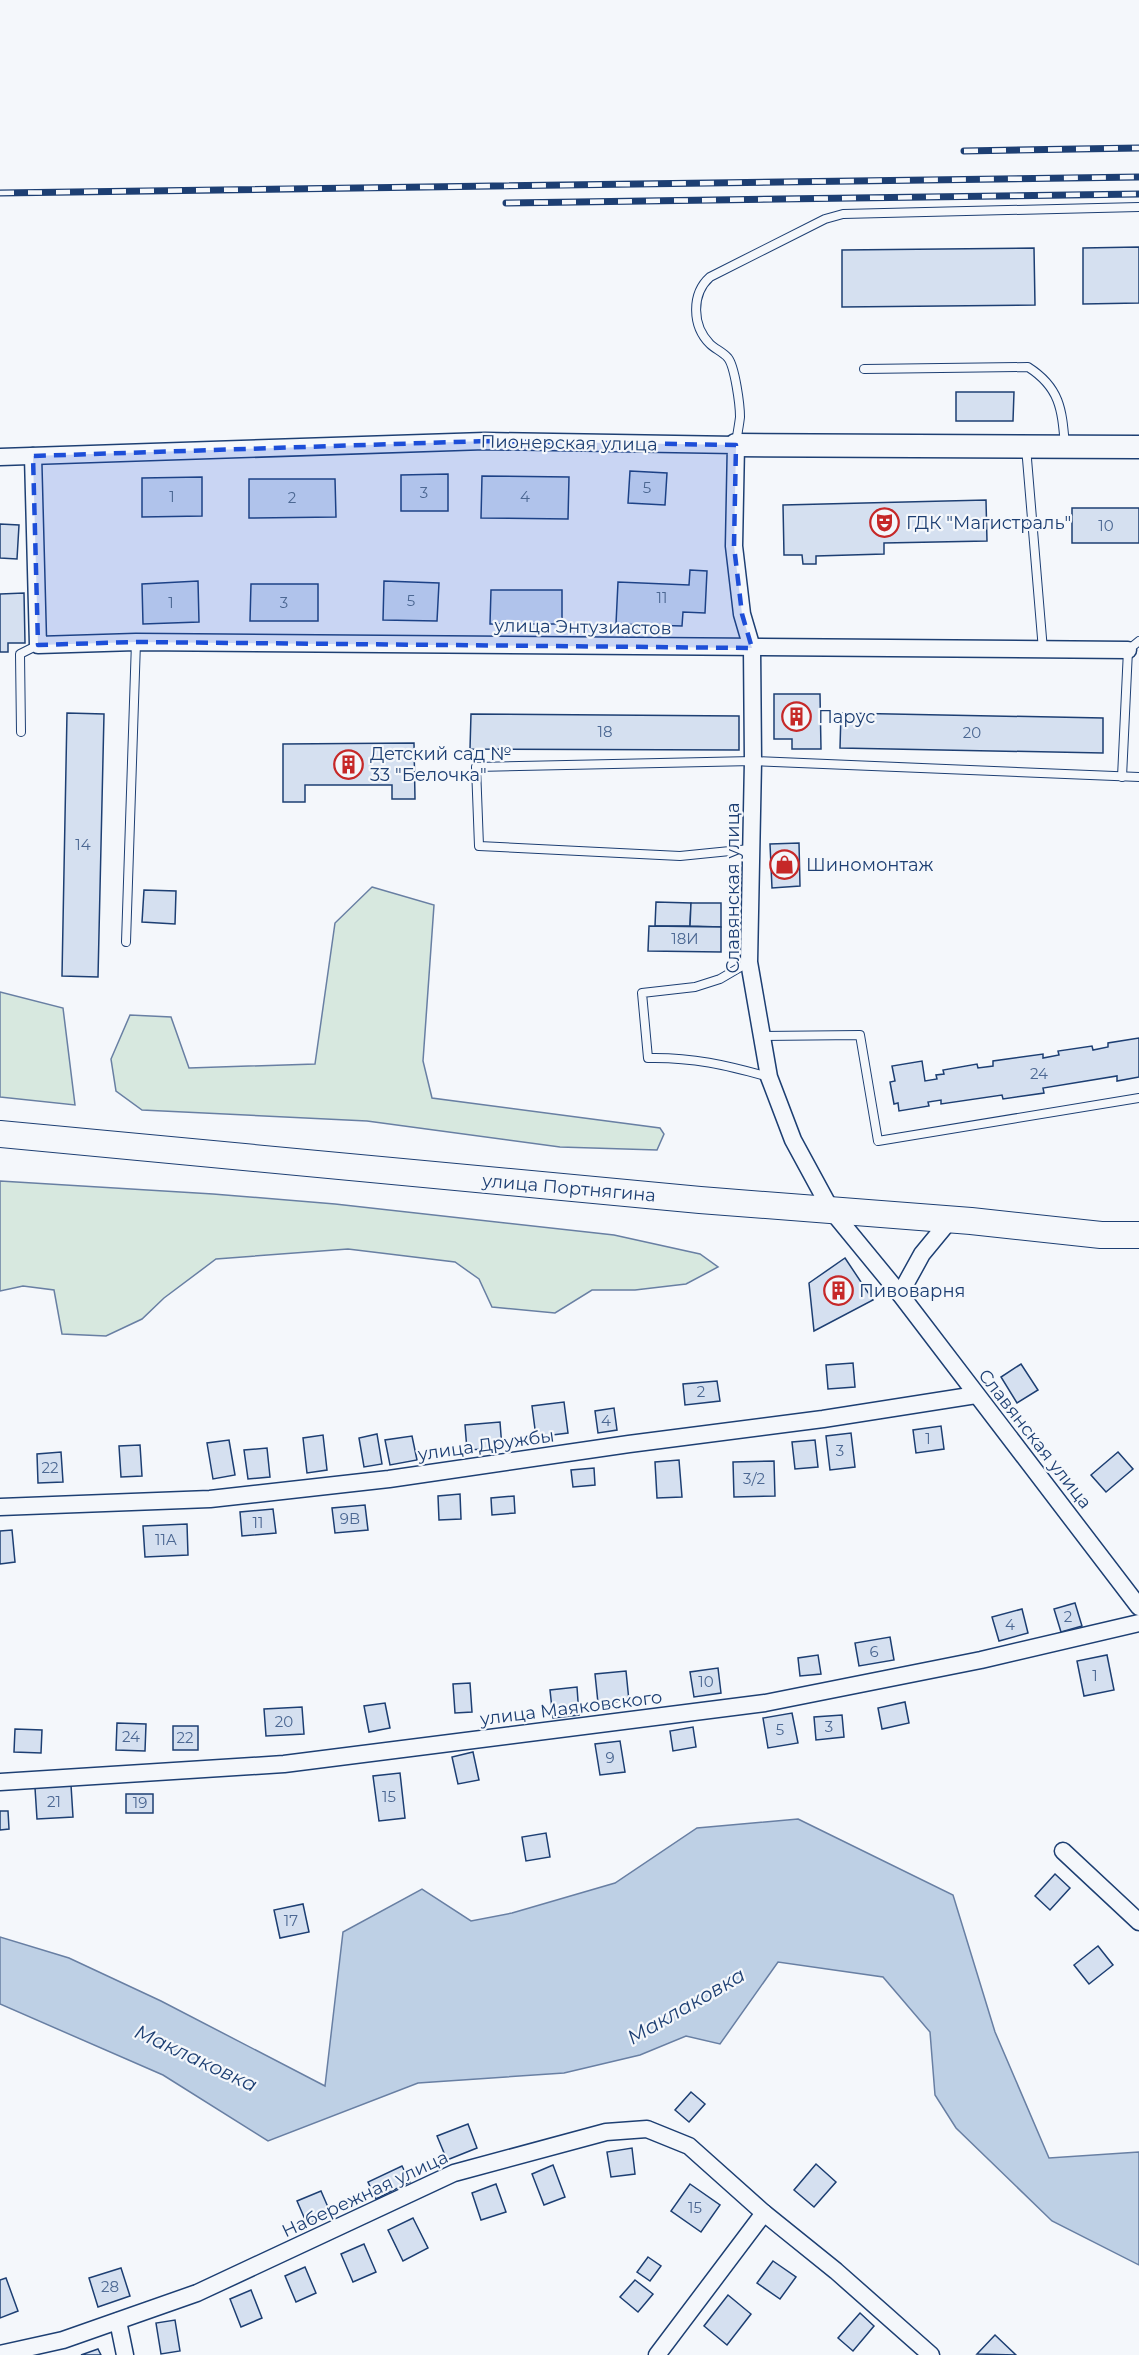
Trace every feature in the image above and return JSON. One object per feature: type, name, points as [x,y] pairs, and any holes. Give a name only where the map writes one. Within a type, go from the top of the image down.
[{"type":"main road","name":"улица Портнягина","points":[[0,1134],[688,1199],[950,1220],[1101,1235],[1139,1235]]},
{"type":"street","name":"Пионерская улица","points":[[0,457],[485,441],[1139,447]]},
{"type":"street","name":"Славянская улица","points":[[736,445],[734,546],[741,614],[752,648],[753,762],[749,962],[769,1077],[793,1140],[831,1210],[900,1294],[1139,1607]]},
{"type":"street","points":[[33,456],[38,645]]},
{"type":"street","name":"улица Энтузиастов","points":[[38,645],[136,642],[1043,650],[1133,646]]},
{"type":"street","points":[[900,1294],[922,1254],[950,1220]]},
{"type":"street","name":"улица Дружбы","points":[[0,1507],[210,1499],[389,1479],[629,1444],[823,1419],[976,1395]]},
{"type":"street","name":"улица Маяковского","points":[[0,1782],[284,1764],[765,1703],[981,1660],[1139,1623]]},
{"type":"street","points":[[1063,1851],[1139,1922]]},
{"type":"street","name":"Набережная улица","points":[[0,2354],[63,2340],[197,2294],[454,2173],[606,2132],[648,2129],[689,2146],[931,2355]]},
{"type":"street","points":[[657,2355],[765,2213]]},
{"type":"street","points":[[118,2321],[125,2355]]},
{"type":"lane","points":[[736,445],[740,417],[731,367],[728,358],[702,334],[696,315],[699,291],[710,277],[825,219],[843,214],[1139,207]]},
{"type":"lane","points":[[864,369],[1028,367],[1049,384],[1056,396],[1062,418],[1065,447]]},
{"type":"lane","points":[[1026,447],[1043,650]]},
{"type":"lane","points":[[126,942],[136,642]]},
{"type":"lane","points":[[21,732],[21,654],[38,645]]},
{"type":"lane","points":[[1122,777],[1133,646]]},
{"type":"lane","points":[[750,849],[680,856],[479,846],[476,767],[753,762],[1139,777]]},
{"type":"lane","points":[[749,962],[720,979],[695,987],[642,993],[648,1058],[681,1057],[769,1077]]},
{"type":"lane","points":[[762,1036],[860,1035],[878,1141],[1139,1098]]},
{"type":"highlighted area","points":[[485,441],[736,445],[734,546],[742,614],[752,648],[136,642],[38,645],[33,456]]},
{"type":"shaded area","points":[[372,887],[434,905],[423,1061],[432,1098],[660,1128],[664,1134],[657,1150],[560,1147],[367,1121],[142,1110],[116,1091],[111,1059],[130,1015],[171,1017],[189,1068],[315,1064],[335,923]]},
{"type":"shaded area","points":[[0,992],[63,1008],[75,1105],[0,1097]]},
{"type":"shaded area","points":[[0,1181],[335,1204],[614,1235],[700,1254],[718,1267],[686,1284],[635,1290],[592,1290],[555,1313],[492,1307],[479,1279],[455,1262],[348,1249],[216,1259],[164,1298],[142,1319],[106,1336],[62,1334],[54,1290],[23,1286],[0,1291]]},
{"type":"water","name":"Маклаковка","points":[[798,1819],[953,1895],[995,2032],[1049,2158],[1139,2152],[1139,2265],[1052,2221],[956,2128],[935,2095],[930,2032],[883,1977],[778,1962],[720,2044],[686,2036],[640,2055],[564,2073],[418,2083],[268,2141],[163,2075],[0,2004],[0,1937],[69,1958],[161,2001],[325,2086],[343,1932],[422,1889],[471,1921],[512,1913],[615,1883],[697,1828]]},
{"type":"building","points":[[1139,247],[1139,303],[1083,304],[1083,248]]},
{"type":"building","points":[[1034,248],[1035,305],[842,307],[842,250]]},
{"type":"building","points":[[956,392],[1014,392],[1013,421],[956,421]]},
{"type":"building","points":[[630,471],[667,473],[665,505],[628,503]]},
{"type":"building","points":[[448,474],[448,511],[401,511],[401,475]]},
{"type":"building","points":[[482,476],[569,477],[568,519],[481,518]]},
{"type":"building","points":[[202,477],[202,516],[142,517],[142,478]]},
{"type":"building","points":[[249,479],[335,479],[336,517],[249,518]]},
{"type":"building","name":"ГДК \"Магистраль\"","points":[[986,500],[987,541],[884,543],[884,554],[816,556],[816,564],[803,564],[802,555],[784,555],[783,505]]},
{"type":"building","points":[[1072,508],[1139,508],[1139,543],[1072,543]]},
{"type":"building","points":[[0,524],[19,525],[17,559],[0,558]]},
{"type":"building","points":[[690,570],[707,571],[705,613],[683,612],[682,626],[616,624],[618,582],[689,585]]},
{"type":"building","points":[[198,581],[199,622],[143,624],[142,584]]},
{"type":"building","points":[[384,581],[439,583],[437,621],[383,620]]},
{"type":"building","points":[[251,584],[318,584],[318,621],[250,621]]},
{"type":"building","points":[[491,590],[562,590],[562,624],[490,624]]},
{"type":"building","points":[[24,593],[25,643],[8,643],[8,652],[0,652],[0,594]]},
{"type":"building","name":"Парус","points":[[774,694],[820,694],[821,749],[792,749],[792,739],[774,739]]},
{"type":"building","points":[[67,713],[104,714],[98,977],[62,976]]},
{"type":"building","points":[[841,713],[1103,718],[1103,753],[840,748]]},
{"type":"building","points":[[471,714],[739,716],[739,750],[470,749]]},
{"type":"building","name":"Детский сад № 33 \"Белочка\"","points":[[414,743],[415,799],[392,799],[392,785],[305,785],[305,802],[283,802],[283,744]]},
{"type":"building","name":"Шиномонтаж","points":[[799,843],[800,886],[772,888],[770,844]]},
{"type":"building","points":[[144,890],[176,891],[175,924],[142,922]]},
{"type":"building","points":[[656,902],[691,903],[690,926],[655,926]]},
{"type":"building","points":[[691,903],[721,903],[721,927],[690,926]]},
{"type":"building","points":[[649,926],[721,927],[721,952],[648,951]]},
{"type":"building","points":[[1139,1038],[1139,1077],[1117,1081],[1117,1076],[1043,1088],[1044,1093],[1003,1099],[1002,1095],[941,1104],[941,1100],[928,1102],[929,1106],[899,1111],[898,1103],[894,1104],[890,1082],[895,1081],[892,1066],[922,1061],[925,1081],[937,1079],[936,1075],[944,1074],[943,1070],[977,1064],[978,1068],[993,1066],[993,1061],[1043,1054],[1043,1058],[1059,1055],[1058,1051],[1092,1046],[1093,1050],[1108,1047],[1108,1043]]},
{"type":"building","name":"Пивоварня","points":[[845,1258],[873,1300],[814,1331],[809,1283]]},
{"type":"building","points":[[853,1363],[855,1387],[828,1389],[826,1365]]},
{"type":"building","points":[[1021,1364],[1038,1390],[1017,1403],[1001,1377]]},
{"type":"building","points":[[717,1381],[720,1401],[685,1405],[683,1384]]},
{"type":"building","points":[[564,1402],[568,1433],[536,1437],[532,1406]]},
{"type":"building","points":[[614,1408],[617,1430],[598,1433],[595,1411]]},
{"type":"building","points":[[500,1422],[502,1448],[467,1450],[465,1425]]},
{"type":"building","points":[[941,1426],[944,1449],[916,1453],[913,1430]]},
{"type":"building","points":[[851,1433],[855,1467],[830,1470],[826,1436]]},
{"type":"building","points":[[377,1434],[382,1464],[364,1467],[359,1438]]},
{"type":"building","points":[[323,1435],[327,1470],[307,1473],[303,1438]]},
{"type":"building","points":[[412,1436],[417,1460],[390,1465],[385,1440]]},
{"type":"building","points":[[229,1440],[235,1475],[213,1479],[207,1443]]},
{"type":"building","points":[[815,1440],[818,1467],[795,1469],[792,1442]]},
{"type":"building","points":[[140,1445],[142,1476],[121,1477],[119,1446]]},
{"type":"building","points":[[267,1448],[270,1477],[248,1479],[244,1450]]},
{"type":"building","points":[[61,1452],[63,1482],[38,1483],[37,1454]]},
{"type":"building","points":[[1118,1452],[1133,1469],[1106,1492],[1091,1475]]},
{"type":"building","points":[[679,1460],[682,1497],[657,1498],[655,1462]]},
{"type":"building","points":[[774,1461],[775,1496],[734,1497],[733,1462]]},
{"type":"building","points":[[594,1468],[595,1485],[573,1487],[571,1470]]},
{"type":"building","points":[[460,1494],[461,1519],[439,1520],[438,1496]]},
{"type":"building","points":[[514,1496],[515,1513],[492,1515],[491,1498]]},
{"type":"building","points":[[365,1505],[368,1530],[335,1533],[332,1508]]},
{"type":"building","points":[[273,1509],[276,1533],[242,1536],[240,1512]]},
{"type":"building","points":[[187,1524],[188,1555],[145,1557],[143,1526]]},
{"type":"building","points":[[12,1530],[15,1562],[0,1564],[0,1531]]},
{"type":"building","points":[[1075,1603],[1082,1626],[1061,1632],[1054,1609]]},
{"type":"building","points":[[1022,1609],[1028,1633],[999,1641],[992,1617]]},
{"type":"building","points":[[890,1637],[894,1660],[859,1666],[855,1643]]},
{"type":"building","points":[[818,1655],[821,1674],[800,1676],[798,1658]]},
{"type":"building","points":[[1107,1655],[1114,1690],[1084,1696],[1077,1661]]},
{"type":"building","points":[[718,1668],[721,1693],[694,1697],[690,1672]]},
{"type":"building","points":[[626,1671],[629,1701],[598,1703],[595,1674]]},
{"type":"building","points":[[470,1683],[472,1712],[455,1713],[453,1684]]},
{"type":"building","points":[[577,1687],[579,1715],[553,1718],[550,1690]]},
{"type":"building","points":[[905,1702],[909,1723],[882,1729],[878,1708]]},
{"type":"building","points":[[385,1703],[390,1728],[369,1732],[364,1706]]},
{"type":"building","points":[[302,1707],[304,1734],[266,1736],[264,1709]]},
{"type":"building","points":[[792,1713],[798,1743],[768,1748],[763,1718]]},
{"type":"building","points":[[842,1715],[844,1737],[816,1740],[814,1717]]},
{"type":"building","points":[[117,1723],[146,1724],[145,1751],[116,1750]]},
{"type":"building","points":[[173,1726],[198,1726],[198,1750],[173,1750]]},
{"type":"building","points":[[693,1727],[696,1747],[673,1751],[670,1731]]},
{"type":"building","points":[[15,1729],[42,1730],[41,1753],[14,1752]]},
{"type":"building","points":[[620,1741],[625,1772],[600,1775],[595,1744]]},
{"type":"building","points":[[473,1752],[479,1780],[458,1784],[452,1757]]},
{"type":"building","points":[[400,1773],[405,1818],[379,1821],[373,1776]]},
{"type":"building","points":[[71,1785],[73,1817],[37,1819],[35,1788]]},
{"type":"building","points":[[126,1794],[153,1794],[153,1813],[126,1813]]},
{"type":"building","points":[[0,1811],[8,1811],[9,1829],[0,1830]]},
{"type":"building","points":[[546,1833],[550,1857],[526,1861],[522,1837]]},
{"type":"building","points":[[1055,1874],[1070,1888],[1050,1910],[1035,1896]]},
{"type":"building","points":[[303,1904],[309,1932],[280,1938],[274,1910]]},
{"type":"building","points":[[1098,1946],[1113,1965],[1089,1984],[1074,1965]]},
{"type":"building","points":[[691,2092],[705,2104],[689,2122],[675,2110]]},
{"type":"building","points":[[468,2124],[477,2148],[447,2160],[437,2136]]},
{"type":"building","points":[[632,2148],[635,2174],[611,2177],[607,2152]]},
{"type":"building","points":[[816,2164],[836,2182],[814,2207],[794,2190]]},
{"type":"building","points":[[553,2165],[565,2197],[544,2205],[532,2174]]},
{"type":"building","points":[[402,2166],[410,2182],[376,2199],[368,2182]]},
{"type":"building","points":[[496,2184],[506,2212],[481,2220],[472,2193]]},
{"type":"building","points":[[690,2184],[720,2205],[701,2232],[671,2211]]},
{"type":"building","points":[[321,2191],[331,2214],[307,2224],[297,2201]]},
{"type":"building","points":[[413,2218],[428,2248],[403,2261],[388,2230]]},
{"type":"building","points":[[364,2244],[376,2272],[353,2282],[341,2254]]},
{"type":"building","points":[[648,2257],[661,2266],[650,2281],[637,2272]]},
{"type":"building","points":[[773,2261],[796,2277],[780,2299],[757,2283]]},
{"type":"building","points":[[305,2267],[316,2293],[296,2302],[285,2276]]},
{"type":"building","points":[[121,2268],[130,2296],[98,2307],[89,2278]]},
{"type":"building","points":[[6,2278],[18,2311],[0,2318],[0,2280]]},
{"type":"building","points":[[635,2280],[653,2294],[638,2312],[620,2297]]},
{"type":"building","points":[[251,2290],[262,2318],[241,2327],[230,2299]]},
{"type":"building","points":[[728,2295],[751,2314],[727,2345],[704,2326]]},
{"type":"building","points":[[860,2313],[874,2326],[853,2351],[838,2338]]},
{"type":"building","points":[[175,2320],[180,2351],[161,2354],[156,2323]]},
{"type":"building","points":[[995,2335],[1016,2355],[977,2354]]},
{"type":"building","points":[[98,2349],[101,2355],[81,2355]]},
{"type":"railway","points":[[964,151],[1139,148]]},
{"type":"railway","points":[[0,193],[1139,177]]},
{"type":"railway","points":[[506,203],[1139,194]]},
{"type":"place","name":"ГДК \"Магистраль\"","points":[[885,523]]},
{"type":"place","name":"Парус","points":[[797,717]]},
{"type":"place","name":"Детский сад № 33 \"Белочка\"","points":[[349,764]]},
{"type":"place","name":"Шиномонтаж","points":[[785,865]]},
{"type":"place","name":"Пивоварня","points":[[838,1291]]}]
